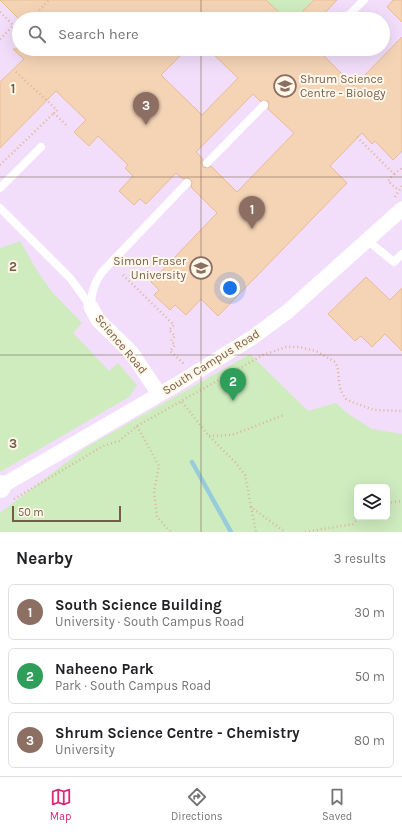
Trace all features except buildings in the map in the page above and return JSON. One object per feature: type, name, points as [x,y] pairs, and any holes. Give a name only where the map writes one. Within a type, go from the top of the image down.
[{"type":"street","name":"South Campus Road","points":[[2,491],[253,337],[287,312],[402,210]]},
{"type":"street","name":"Science Road","points":[[91,307],[98,320],[131,352],[159,394]]},
{"type":"lane","points":[[352,12],[364,0]]},
{"type":"lane","points":[[207,163],[264,105]]},
{"type":"lane","points":[[0,188],[41,147]]},
{"type":"lane","name":"Science Road","points":[[91,307],[91,296],[95,284],[102,272],[187,183]]},
{"type":"lane","points":[[0,208],[71,279],[91,307]]},
{"type":"lane","points":[[368,241],[394,262],[402,254]]},
{"type":"path","points":[[38,12],[49,0]]},
{"type":"path","points":[[0,12],[12,24]]},
{"type":"path","points":[[1,37],[12,28]]},
{"type":"path","points":[[0,166],[57,110],[16,72]]},
{"type":"path","points":[[54,113],[67,126]]},
{"type":"path","points":[[357,137],[394,174]]},
{"type":"path","points":[[398,190],[388,181],[402,168]]},
{"type":"path","points":[[123,276],[174,325],[169,330],[175,336],[171,341],[175,345],[170,351],[186,366]]},
{"type":"path","points":[[2,491],[103,446],[119,441],[137,426],[263,355],[286,347],[299,347],[316,351],[335,362],[338,370],[338,385],[347,400],[374,410],[402,410]]},
{"type":"path","points":[[182,402],[209,436],[235,462],[245,475],[256,532]]},
{"type":"path","points":[[209,436],[232,435],[284,415]]},
{"type":"path","points":[[137,426],[159,466],[154,491],[157,517],[171,532]]},
{"type":"path","points":[[390,502],[402,500]]},
{"type":"path","points":[[251,507],[285,532]]},
{"type":"path","points":[[305,532],[353,524],[357,520]]},
{"type":"shaded area","name":"Simon Fraser University","points":[[0,0],[402,0],[402,532],[0,532]]},
{"type":"green space","points":[[266,0],[314,0],[302,12],[279,12]]},
{"type":"green space","points":[[20,241],[36,269],[52,292],[82,323],[73,333],[109,371],[118,363],[137,385],[129,397],[0,472],[0,248]]},
{"type":"green space","points":[[250,354],[308,411],[336,403],[347,413],[372,429],[402,434],[402,532],[0,532],[0,513],[85,448]]},
{"type":"waterway","points":[[192,462],[231,532]]},
{"type":"place","name":"Shrum Science Centre - Biology","points":[[285,86]]},
{"type":"place","name":"Shrum Science Centre - Chemistry","points":[[146,125]]},
{"type":"place","name":"South Science Building","points":[[252,229]]},
{"type":"place","name":"Simon Fraser University","points":[[201,268]]},
{"type":"place","name":"Naheeno Park","points":[[233,401]]}]
